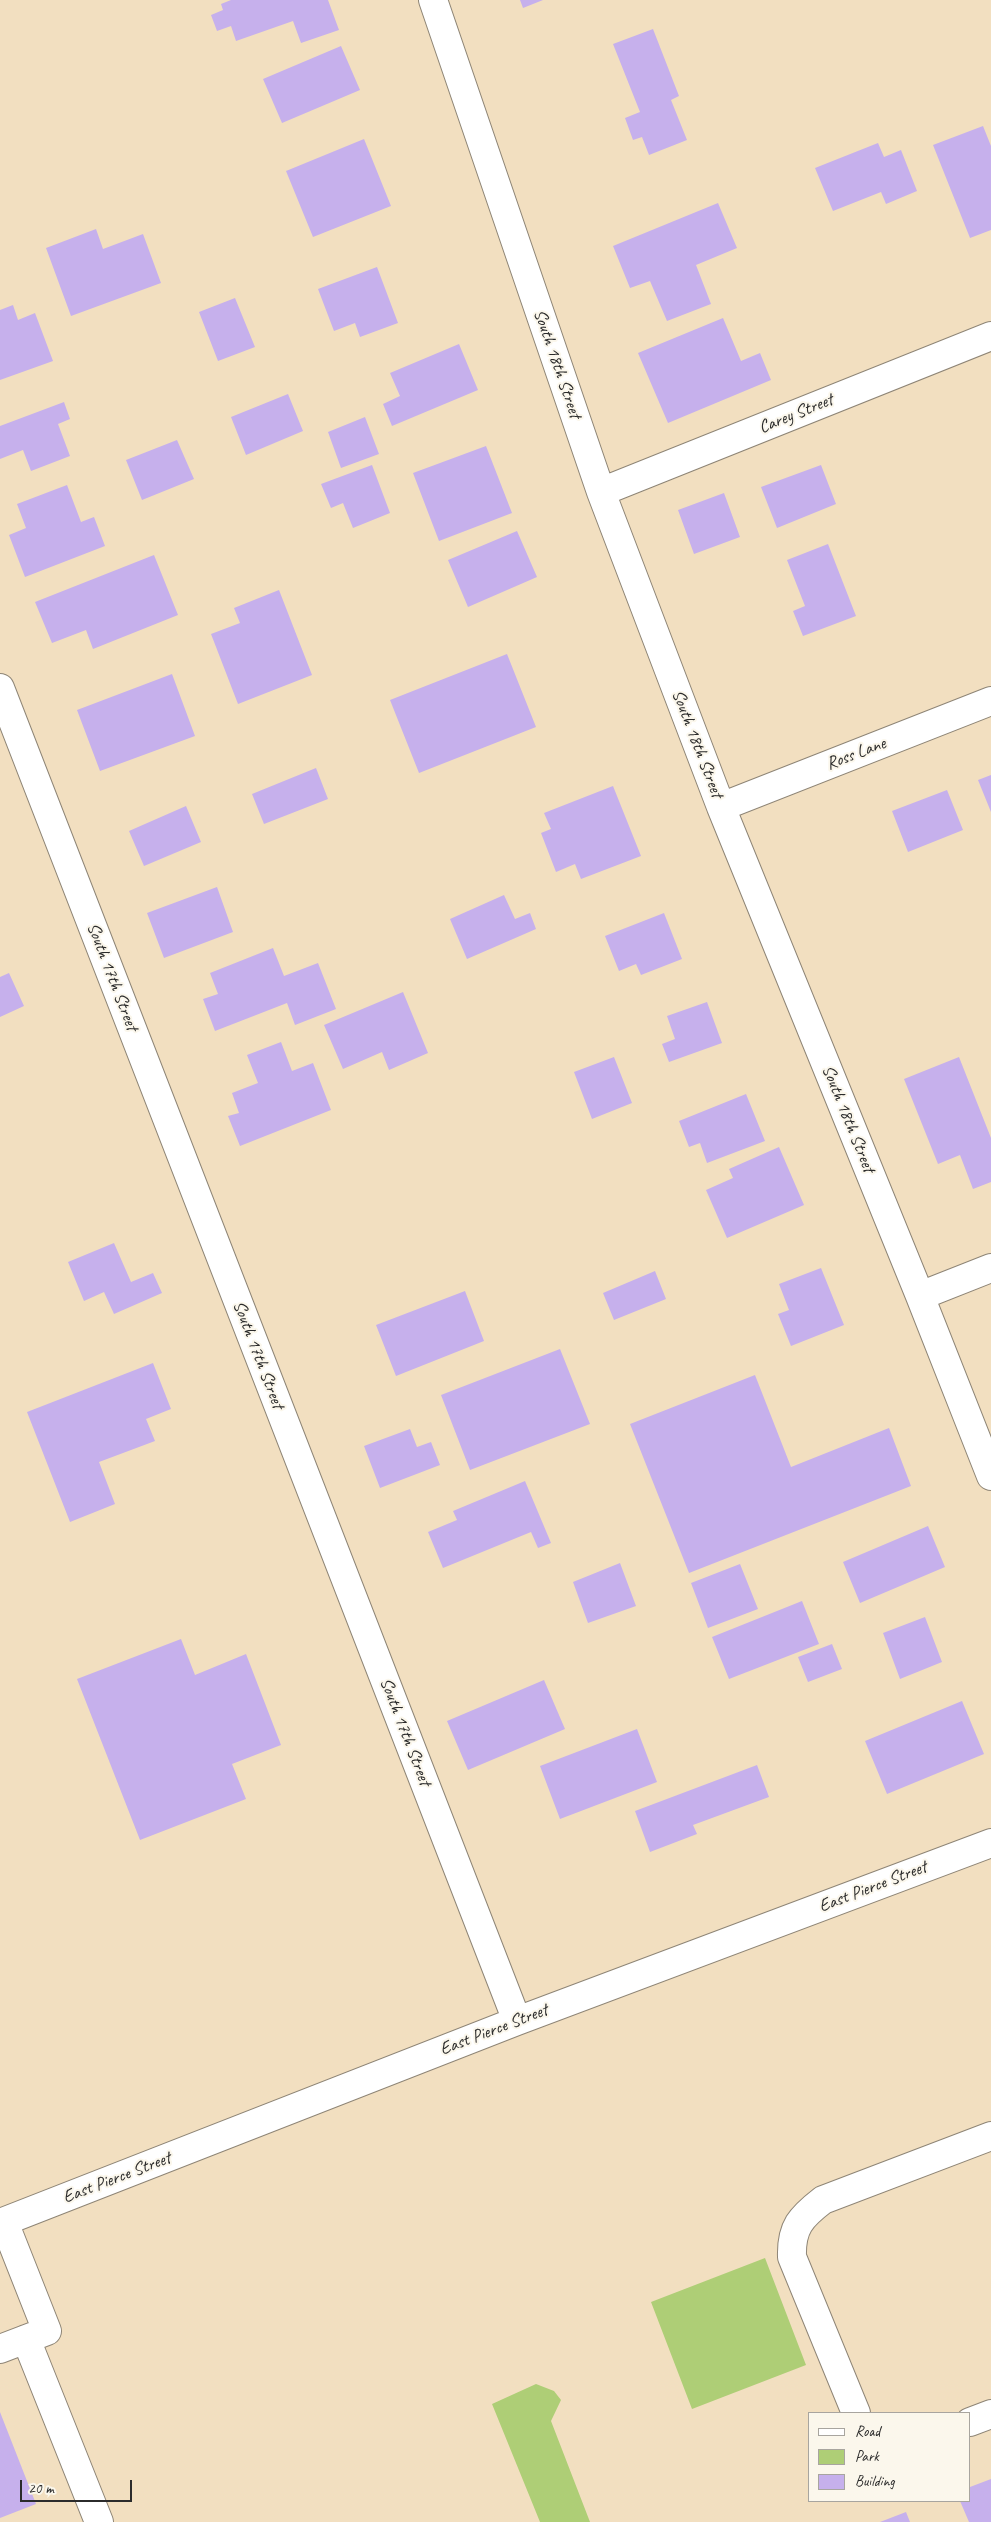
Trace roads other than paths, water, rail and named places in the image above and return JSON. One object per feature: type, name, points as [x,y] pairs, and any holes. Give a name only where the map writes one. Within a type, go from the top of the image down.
[{"type":"street","name":"South 18th Street","points":[[433,0],[601,492],[721,807],[920,1296],[991,1476]]},
{"type":"street","name":"Carey Street","points":[[601,492],[991,336]]},
{"type":"street","name":"South 17th Street","points":[[0,688],[516,2022]]},
{"type":"street","name":"Ross Lane","points":[[721,807],[991,701]]},
{"type":"street","points":[[920,1296],[991,1268]]},
{"type":"street","name":"East Pierce Street","points":[[2,2223],[516,2022],[991,1843]]},
{"type":"street","points":[[856,2412],[792,2257],[792,2243],[801,2217],[823,2200],[990,2140]]},
{"type":"street","points":[[0,2349],[47,2331],[2,2223]]},
{"type":"street","points":[[26,2339],[99,2522]]},
{"type":"street","points":[[971,2422],[991,2414]]}]
